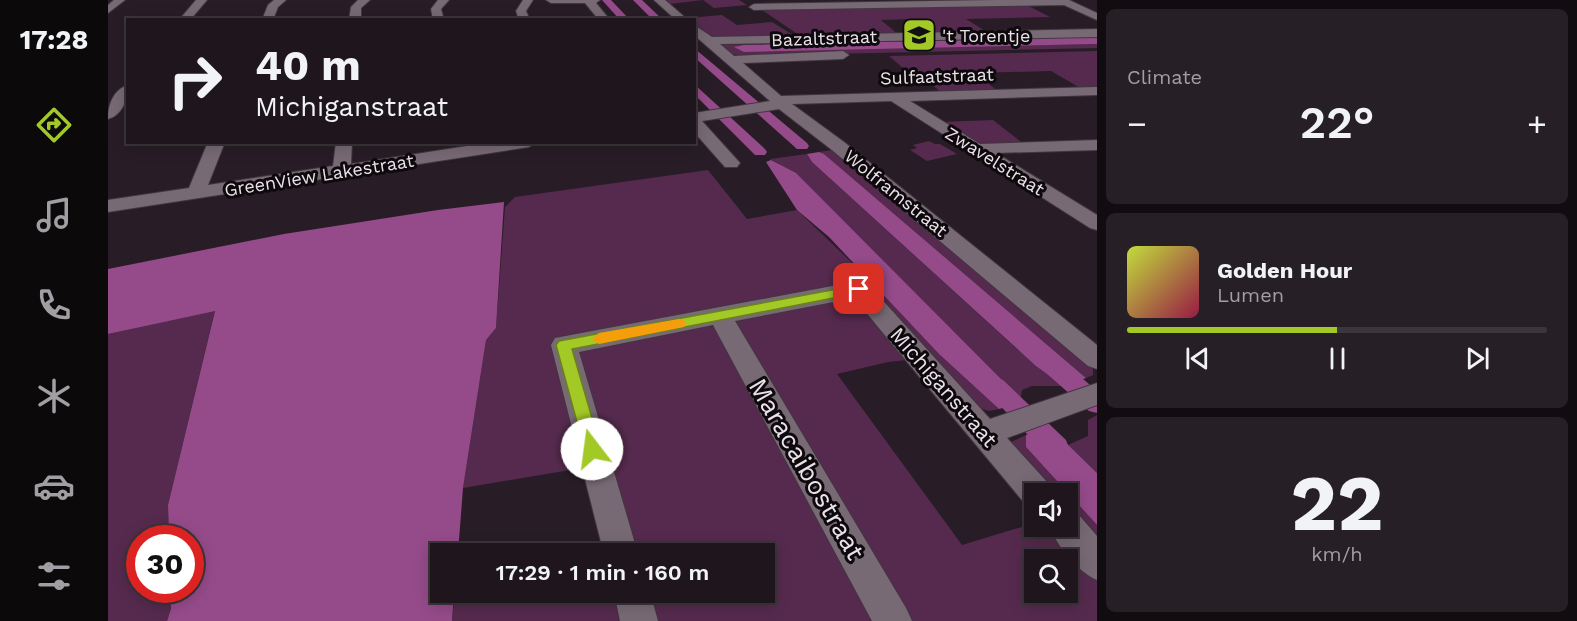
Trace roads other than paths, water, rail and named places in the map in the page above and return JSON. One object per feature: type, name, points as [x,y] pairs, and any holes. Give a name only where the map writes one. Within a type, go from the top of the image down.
[{"type":"street","points":[[108,10],[120,0]]},
{"type":"street","points":[[186,18],[202,0]]},
{"type":"street","points":[[268,18],[273,5],[281,0]]},
{"type":"street","points":[[355,18],[356,7],[365,0]]},
{"type":"street","points":[[438,18],[436,9],[444,0]]},
{"type":"street","points":[[524,18],[520,10],[528,0]]},
{"type":"street","points":[[551,0],[595,0]]},
{"type":"street","points":[[588,0],[603,18]]},
{"type":"street","points":[[659,0],[681,18]]},
{"type":"street","points":[[742,0],[802,39]]},
{"type":"street","points":[[754,7],[859,3],[1063,1],[1097,17]]},
{"type":"street","name":"Wolframstraat","points":[[696,30],[779,103],[848,154],[1097,359]]},
{"type":"street","points":[[711,41],[1097,33]]},
{"type":"street","name":"Bazaltstraat","points":[[733,60],[861,54]]},
{"type":"street","name":"Sulfaatstraat","points":[[779,103],[1097,91]]},
{"type":"street","points":[[108,114],[126,92]]},
{"type":"street","name":"Zwavelstraat","points":[[894,97],[1094,221]]},
{"type":"street","points":[[731,163],[698,118],[779,103]]},
{"type":"street","points":[[196,193],[215,144]]},
{"type":"street","points":[[342,171],[344,144]]},
{"type":"street","name":"GreenView Lakestraat","points":[[108,206],[342,171],[472,147],[506,144]]},
{"type":"street","points":[[977,149],[1097,145]]},
{"type":"street","name":"Michiganstraat","points":[[618,543],[564,345],[859,289],[994,431],[1029,483]]},
{"type":"street","name":"Maracaibostraat","points":[[720,316],[893,621]]},
{"type":"street","points":[[994,431],[1087,398]]},
{"type":"street","points":[[1075,537],[1097,562]]},
{"type":"street","points":[[635,603],[639,621]]},
{"type":"waterway","points":[[606,0],[624,18]]},
{"type":"waterway","points":[[637,0],[657,18]]},
{"type":"waterway","points":[[696,53],[802,146]]},
{"type":"waterway","points":[[696,89],[760,152]]},
{"type":"waterway","points":[[1053,366],[1097,404]]},
{"type":"waterway","points":[[995,386],[1057,448]]},
{"type":"place","name":"'t Torentje","points":[[919,35]]}]
